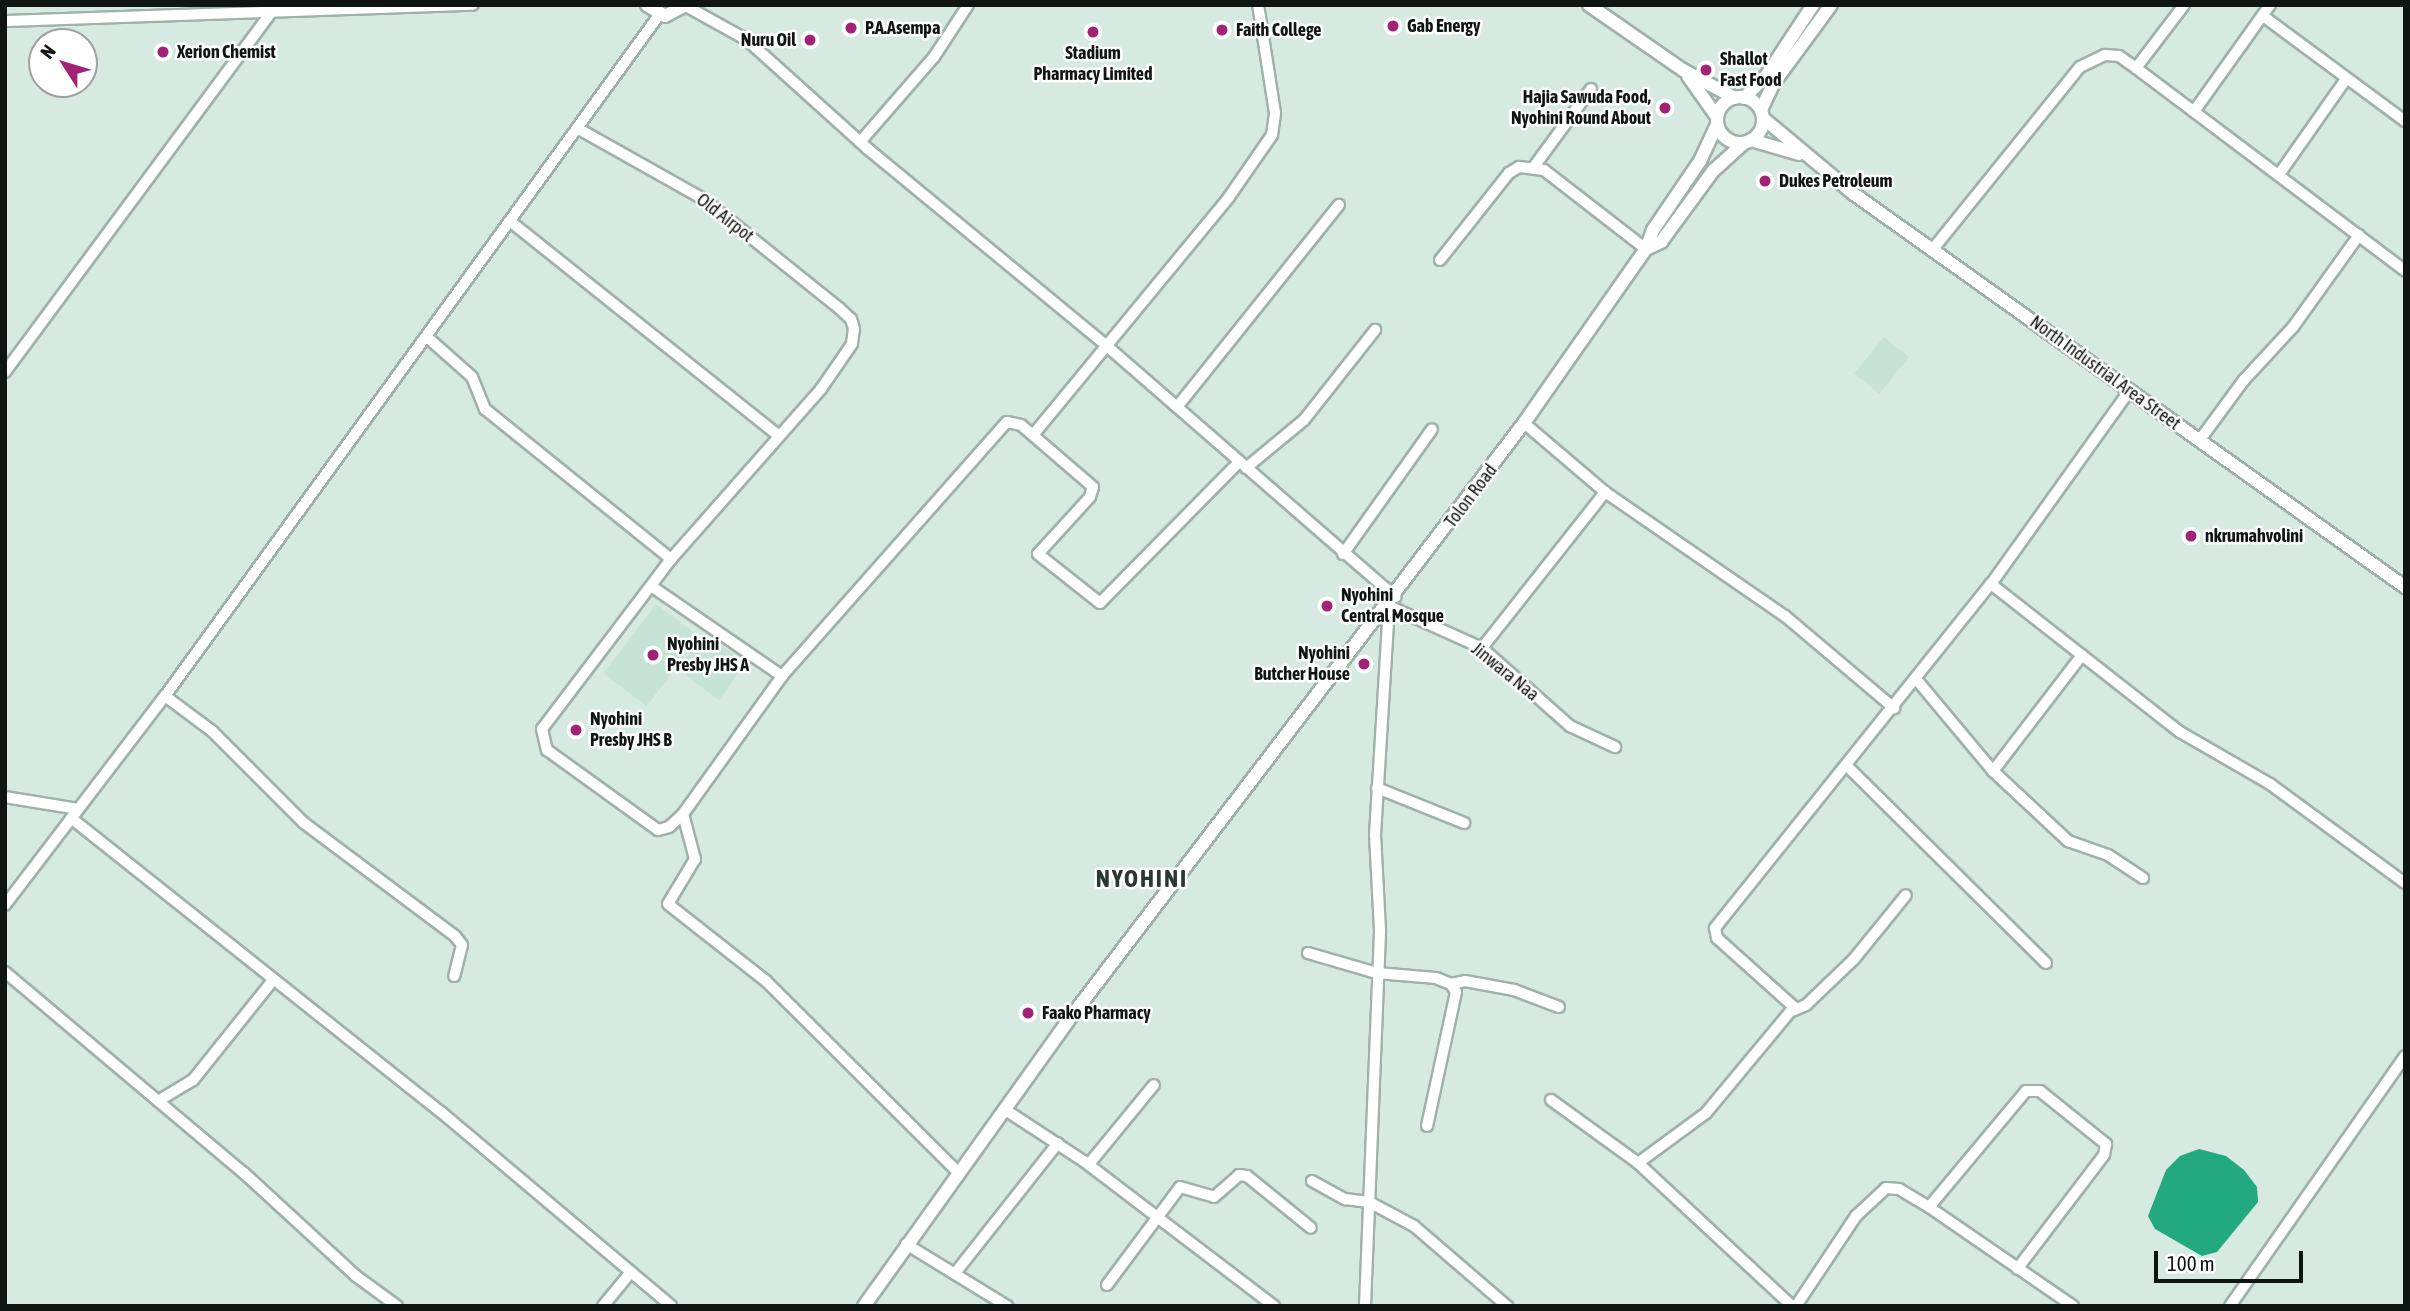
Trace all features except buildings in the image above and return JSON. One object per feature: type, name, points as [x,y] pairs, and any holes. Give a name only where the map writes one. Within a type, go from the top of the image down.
[{"type":"main road","points":[[648,5],[659,15],[677,14],[686,6]]},
{"type":"main road","points":[[1589,5],[1683,70],[1740,98],[1762,114]]},
{"type":"main road","points":[[1646,249],[1653,230],[1700,161],[1723,105],[1740,98],[1766,76],[1813,5]]},
{"type":"main road","points":[[1646,249],[1661,242],[1713,171],[1760,131],[1762,114],[1773,84],[1831,5]]},
{"type":"main road","points":[[1683,70],[1729,141],[1747,142]]},
{"type":"main road","name":"North Industrial Area Street","points":[[1762,114],[1807,156],[1933,249],[2405,587]]},
{"type":"main road","name":"North Industrial Area Street","points":[[1747,142],[1807,156]]},
{"type":"main road","name":"Tolon Road","points":[[864,1306],[1004,1109],[1284,735],[1392,602],[1524,424],[1646,249]]},
{"type":"street","points":[[98,5],[99,18]]},
{"type":"street","points":[[5,21],[473,5]]},
{"type":"street","points":[[860,142],[934,57],[968,5]]},
{"type":"street","points":[[1033,435],[1229,197],[1272,135],[1275,113],[1258,5]]},
{"type":"street","points":[[2136,68],[2184,5]]},
{"type":"street","points":[[2195,110],[2270,5]]},
{"type":"street","name":"Jinwara Naa","points":[[686,6],[747,40],[860,142],[1177,407],[1343,554],[1392,602],[1482,649],[1570,726],[1615,747]]},
{"type":"street","points":[[5,372],[271,13]]},
{"type":"street","points":[[5,905],[165,696],[579,129],[659,15]]},
{"type":"street","points":[[2263,16],[2405,121]]},
{"type":"street","points":[[1933,249],[2080,67],[2105,55],[2119,57],[2195,110],[2405,271]]},
{"type":"street","points":[[2280,173],[2346,79]]},
{"type":"street","points":[[1532,168],[1591,89]]},
{"type":"street","name":"Old Airpot","points":[[579,129],[703,199],[851,318],[854,329],[852,344],[821,389],[776,434]]},
{"type":"street","points":[[1440,260],[1509,173],[1532,168],[1544,170],[1646,249]]},
{"type":"street","points":[[1177,407],[1339,205]]},
{"type":"street","points":[[511,222],[776,434],[671,559],[542,729],[542,739],[547,750],[658,830],[683,814],[782,676],[1007,422],[1015,421],[1093,487],[1090,497],[1038,554],[1100,603],[1243,465],[1304,420],[1375,330]]},
{"type":"street","points":[[2199,440],[2244,380],[2293,327],[2358,235]]},
{"type":"street","points":[[427,337],[472,377],[485,409],[671,559]]},
{"type":"street","points":[[1792,1011],[1792,1003],[1714,931],[1991,584],[2130,390]]},
{"type":"street","points":[[1524,424],[1605,492],[1786,616],[1894,708]]},
{"type":"street","points":[[1343,554],[1432,429]]},
{"type":"street","points":[[1482,649],[1605,492]]},
{"type":"street","points":[[1991,584],[2180,733],[2270,784],[2405,883]]},
{"type":"street","points":[[651,586],[782,676]]},
{"type":"street","points":[[1365,1306],[1377,973],[1377,788],[1392,602]]},
{"type":"street","points":[[1993,771],[2082,655]]},
{"type":"street","points":[[1916,679],[1993,771],[2068,841],[2108,855],[2143,878]]},
{"type":"street","points":[[165,696],[212,731],[304,823],[455,936],[462,945],[454,976]]},
{"type":"street","points":[[1847,765],[2046,963]]},
{"type":"street","points":[[1377,788],[1464,823]]},
{"type":"street","points":[[5,797],[78,808]]},
{"type":"street","points":[[683,814],[695,859],[668,904],[766,981],[958,1172]]},
{"type":"street","points":[[71,818],[441,1111],[671,1306]]},
{"type":"street","points":[[1638,1163],[1706,1113],[1792,1011],[1805,1005],[1854,959],[1906,895]]},
{"type":"street","points":[[1308,953],[1377,973],[1436,978],[1451,984],[1465,981],[1514,990],[1559,1007]]},
{"type":"street","points":[[5,972],[307,1228],[356,1276],[397,1306]]},
{"type":"street","points":[[158,1101],[193,1080],[274,979]]},
{"type":"street","points":[[1427,1126],[1456,992],[1451,984]]},
{"type":"street","points":[[2230,1306],[2405,1056]]},
{"type":"street","points":[[1089,1164],[1154,1085]]},
{"type":"street","points":[[1929,1207],[2026,1091],[2040,1091],[2106,1144],[2104,1155],[2017,1269]]},
{"type":"street","points":[[1551,1100],[1638,1163],[1794,1306],[1875,1193],[1886,1188],[1899,1189],[1929,1207],[2073,1306]]},
{"type":"street","points":[[1004,1109],[1089,1164],[1274,1306]]},
{"type":"street","points":[[956,1272],[1058,1143]]},
{"type":"street","points":[[1107,1284],[1180,1187],[1214,1197],[1239,1175],[1247,1176],[1311,1228]]},
{"type":"street","points":[[1312,1181],[1345,1199],[1369,1202],[1414,1226],[1507,1306]]},
{"type":"street","points":[[906,1244],[956,1272],[1007,1306]]},
{"type":"street","points":[[603,1306],[631,1272]]},
{"type":"shaded area","points":[[1884,337],[1909,357],[1879,394],[1854,374]]},
{"type":"shaded area","name":"Nyohini Presby JHS A","points":[[656,604],[699,636],[647,706],[604,673]]},
{"type":"shaded area","points":[[701,637],[709,643],[714,640],[745,663],[719,700],[685,675],[691,667],[684,662]]},
{"type":"shaded area","points":[[2199,1149],[2226,1156],[2244,1170],[2257,1187],[2258,1202],[2217,1252],[2202,1256],[2155,1229],[2148,1216],[2166,1170],[2180,1156]]},
{"type":"place","name":"Gab Energy","points":[[1393,26]]},
{"type":"place","name":"P.A.Asempa","points":[[851,28]]},
{"type":"place","name":"Faith College","points":[[1222,30]]},
{"type":"place","name":"Stadium Pharmacy Limited","points":[[1093,32]]},
{"type":"place","name":"Nuru Oil","points":[[810,40]]},
{"type":"place","name":"Xerion Chemist","points":[[163,52]]},
{"type":"place","name":"Shallot Fast Food","points":[[1706,70]]},
{"type":"place","name":"Hajia Sawuda Food, Nyohini Round About","points":[[1665,108]]},
{"type":"place","name":"Dukes Petroleum","points":[[1765,181]]},
{"type":"place","name":"nkrumahvolini","points":[[2191,536]]},
{"type":"place","name":"Nyohini Central Mosque","points":[[1327,606]]},
{"type":"place","name":"Nyohini Presby JHS A","points":[[653,655]]},
{"type":"place","name":"Nyohini Butcher House","points":[[1364,664]]},
{"type":"place","name":"Nyohini Presby JHS B","points":[[576,730]]},
{"type":"place","name":"Faako Pharmacy","points":[[1028,1013]]},
{"type":"district","name":"NYOHINI","points":[[1142,879]]}]
